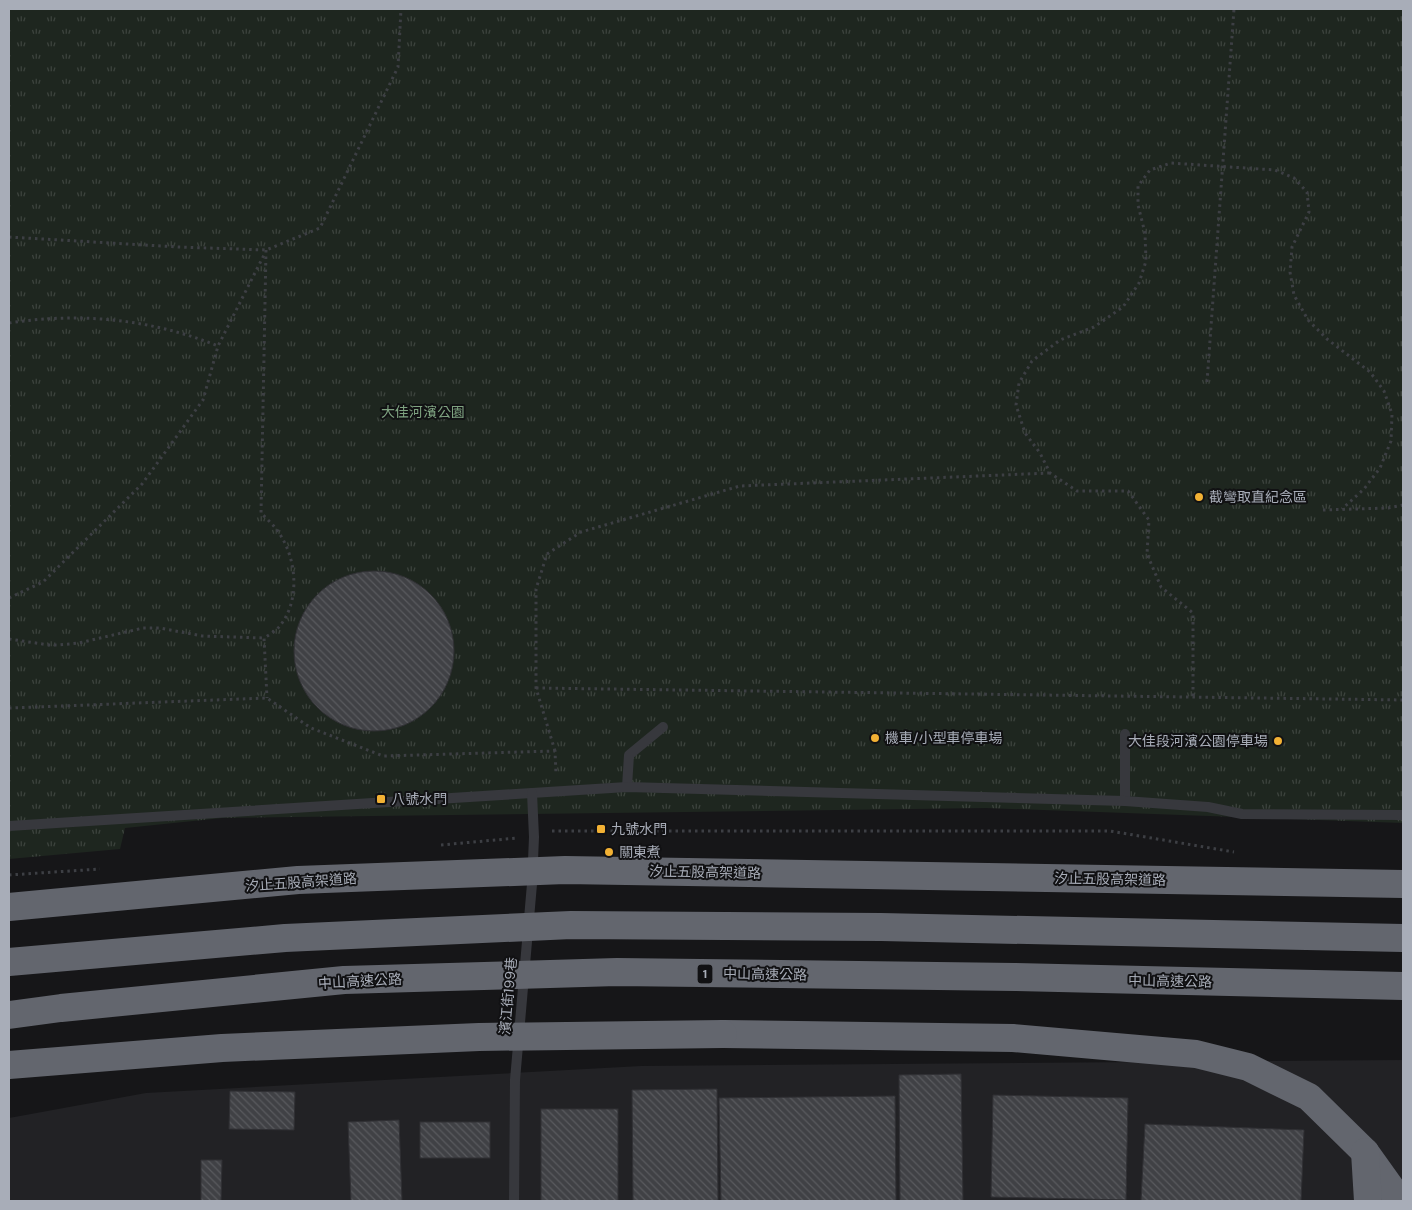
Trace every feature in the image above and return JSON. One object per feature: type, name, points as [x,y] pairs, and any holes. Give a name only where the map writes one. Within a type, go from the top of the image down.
[{"type":"highway","name":"汐止五股高架道路","points":[[9,907],[298,880],[565,870],[1403,884]]},
{"type":"highway","points":[[9,962],[285,938],[571,925],[880,927],[1403,938]]},
{"type":"highway","name":"中山高速公路","points":[[9,1015],[61,1008],[344,980],[617,972],[1024,977],[1403,986]]},
{"type":"highway","points":[[9,1065],[222,1048],[478,1037],[723,1034],[1013,1038],[1196,1054],[1248,1066],[1309,1097],[1366,1152],[1400,1201]]},
{"type":"highway","points":[[1366,1152],[1368,1201]]},
{"type":"lane","points":[[627,787],[629,755],[663,727]]},
{"type":"lane","points":[[1124,734],[1124,801]]},
{"type":"lane","points":[[9,826],[627,787],[1124,801],[1208,807],[1242,814],[1403,815]]},
{"type":"lane","name":"濱江街199巷","points":[[514,1201],[515,1080],[532,884],[534,836],[532,793]]},
{"type":"path","points":[[9,237],[266,250],[320,228],[398,67],[401,9]]},
{"type":"path","points":[[1208,382],[1234,9]]},
{"type":"path","points":[[1192,696],[1192,613],[1162,587],[1147,554],[1149,520],[1128,491],[1077,491],[1050,473],[1040,453],[1025,433],[1016,405],[1019,383],[1032,361],[1060,340],[1094,327],[1123,307],[1139,283],[1146,260],[1145,233],[1138,205],[1138,186],[1150,170],[1171,163],[1275,170],[1294,178],[1307,192],[1309,212],[1292,247],[1290,272],[1294,295],[1308,320],[1326,339],[1370,372],[1384,391],[1392,414],[1391,441],[1380,468],[1364,489],[1342,510]]},
{"type":"path","points":[[9,598],[43,582],[142,484],[203,400],[218,346],[266,250]]},
{"type":"path","points":[[9,640],[59,645],[79,643],[143,628],[160,628],[202,636],[264,638],[278,628],[286,616],[294,592],[289,550],[280,534],[261,512],[266,250]]},
{"type":"path","points":[[9,323],[29,320],[97,318],[134,321],[190,335],[218,346]]},
{"type":"path","points":[[550,831],[555,792],[555,751],[536,688],[536,589],[547,554],[581,532],[740,486],[1050,473]]},
{"type":"path","points":[[1323,510],[1388,508],[1403,505]]},
{"type":"path","points":[[264,638],[267,698]]},
{"type":"path","points":[[536,688],[1403,700]]},
{"type":"path","points":[[9,708],[267,698],[311,728],[383,756],[555,751]]},
{"type":"shaded area","points":[[1403,1060],[1403,1201],[9,1201],[9,1118],[146,1093],[641,1066]]},
{"type":"green space","name":"大佳河濱公園","points":[[9,9],[1403,9],[1403,823],[986,808],[222,818],[125,828],[120,849],[9,859]]},
{"type":"building","points":[[382,571],[412,580],[431,594],[441,606],[448,620],[453,635],[453,667],[448,682],[441,696],[431,708],[419,718],[397,728],[382,731],[366,731],[351,728],[329,718],[307,696],[295,667],[294,643],[297,628],[307,606],[329,584],[358,572]]},
{"type":"building","points":[[961,1074],[963,1201],[900,1201],[899,1075]]},
{"type":"building","points":[[717,1089],[718,1201],[633,1201],[632,1090]]},
{"type":"building","points":[[230,1091],[295,1092],[294,1130],[229,1129]]},
{"type":"building","points":[[993,1095],[1128,1098],[1126,1200],[991,1197]]},
{"type":"building","points":[[895,1096],[896,1201],[721,1201],[719,1098]]},
{"type":"building","points":[[541,1109],[618,1109],[618,1201],[541,1201]]},
{"type":"building","points":[[399,1120],[402,1201],[351,1201],[348,1122]]},
{"type":"building","points":[[420,1122],[490,1122],[490,1158],[420,1158]]},
{"type":"building","points":[[1145,1124],[1304,1130],[1301,1201],[1141,1201]]},
{"type":"building","points":[[201,1160],[222,1160],[221,1201],[201,1201]]},
{"type":"place","name":"截彎取直紀念區","points":[[1199,497]]},
{"type":"place","name":"機車/小型車停車場","points":[[875,738]]},
{"type":"place","name":"大佳段河濱公園停車場","points":[[1278,741]]},
{"type":"place","name":"八號水門","points":[[381,799]]},
{"type":"place","name":"九號水門","points":[[601,829]]},
{"type":"place","name":"關東煮","points":[[609,852]]}]
